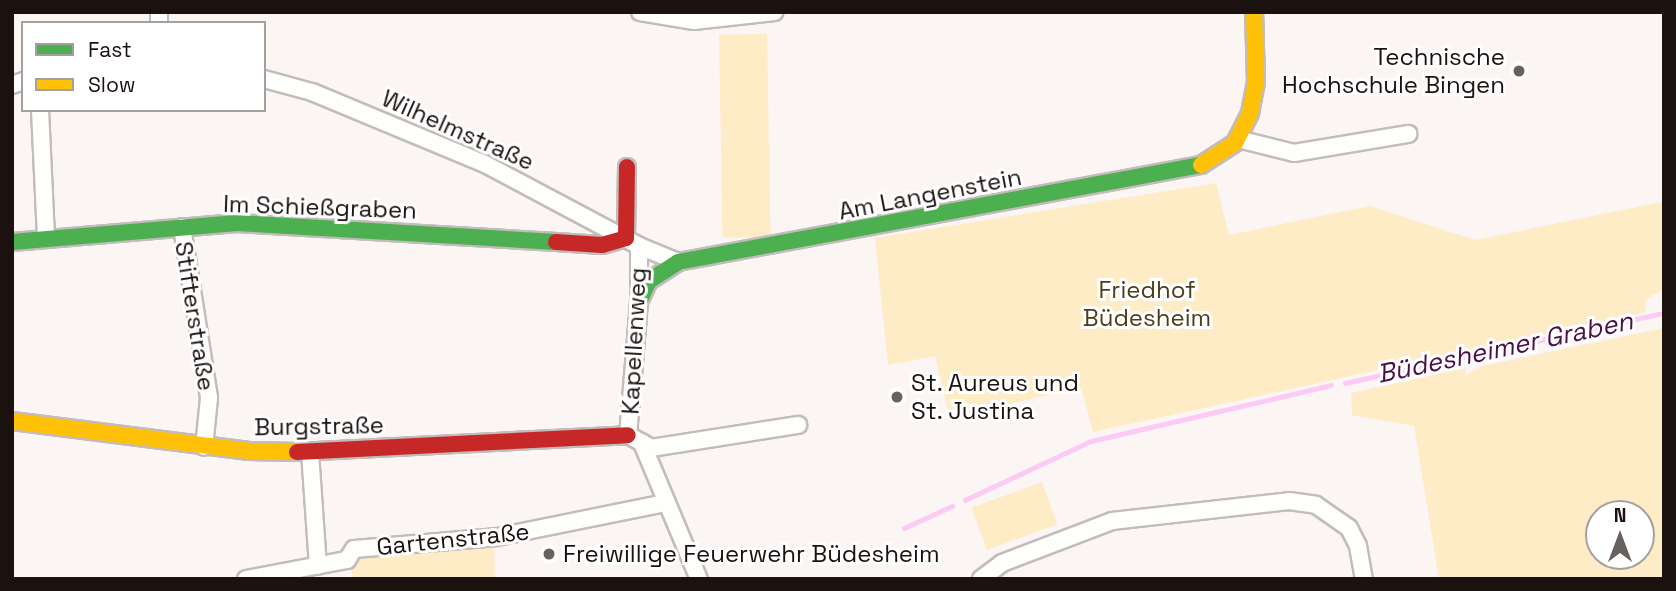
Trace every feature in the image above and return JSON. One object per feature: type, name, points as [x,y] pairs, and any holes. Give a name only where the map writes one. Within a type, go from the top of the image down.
[{"type":"street","points":[[640,12],[694,21],[774,12]]},
{"type":"street","points":[[1254,12],[1256,82],[1238,139],[1294,153],[1408,134]]},
{"type":"street","name":"Wilhelmstraße","points":[[266,80],[312,92],[485,163],[633,242],[678,262]]},
{"type":"street","points":[[40,112],[46,239]]},
{"type":"street","name":"Am Langenstein","points":[[639,302],[649,281],[678,262],[1190,168],[1210,163],[1238,139]]},
{"type":"street","points":[[627,167],[633,242]]},
{"type":"street","name":"Im Schießgraben","points":[[12,242],[237,223],[602,244],[633,242]]},
{"type":"street","name":"Stifterstraße","points":[[182,227],[209,398],[204,447]]},
{"type":"street","name":"Kapellenweg","points":[[633,242],[639,302],[635,439]]},
{"type":"street","name":"Burgstraße","points":[[12,421],[48,423],[204,447],[310,452],[635,439]]},
{"type":"street","points":[[635,439],[650,448],[696,443],[798,425]]},
{"type":"street","points":[[635,439],[699,579]]},
{"type":"street","points":[[310,452],[318,566]]},
{"type":"street","points":[[981,579],[1002,563],[1112,522],[1289,501],[1316,505],[1349,528],[1358,546],[1364,579]]},
{"type":"street","name":"Gartenstraße","points":[[246,579],[347,560],[354,549],[497,537],[665,503]]},
{"type":"green space","points":[[767,34],[771,237],[723,238],[719,35]]},
{"type":"green space","name":"Friedhof Büdesheim","points":[[1216,183],[1229,235],[1370,206],[1475,240],[1662,202],[1664,288],[1645,301],[1646,312],[1093,432],[1081,387],[950,418],[935,356],[888,365],[875,238]]},
{"type":"green space","points":[[1664,328],[1664,579],[1439,579],[1414,426],[1352,415],[1351,393],[1466,368],[1465,376],[1482,366]]},
{"type":"green space","points":[[1042,482],[1057,524],[987,550],[972,508]]},
{"type":"green space","points":[[494,542],[495,579],[353,579],[351,567],[358,551]]},
{"type":"waterway","name":"Büdesheimer Graben","points":[[1345,383],[1664,313]]},
{"type":"waterway","name":"Büdesheimer Graben","points":[[965,500],[1091,441],[1331,385]]},
{"type":"waterway","name":"Büdesheimer Graben","points":[[904,528],[952,506]]},
{"type":"traffic: fast","points":[[639,302],[649,281],[678,262],[1201,165]]},
{"type":"traffic: fast","points":[[12,242],[237,223],[556,242]]},
{"type":"traffic: slow","points":[[1201,165],[1235,143],[1250,113],[1256,82],[1254,12]]},
{"type":"traffic: slow","points":[[12,421],[249,451],[297,452]]},
{"type":"traffic: jam","points":[[556,242],[602,245],[626,238],[627,167]]},
{"type":"traffic: jam","points":[[297,452],[628,435]]},
{"type":"place","name":"Technische Hochschule Bingen","points":[[1519,71]]},
{"type":"place","name":"St. Aureus und St. Justina","points":[[897,397]]},
{"type":"place","name":"Freiwillige Feuerwehr Büdesheim","points":[[549,554]]}]
